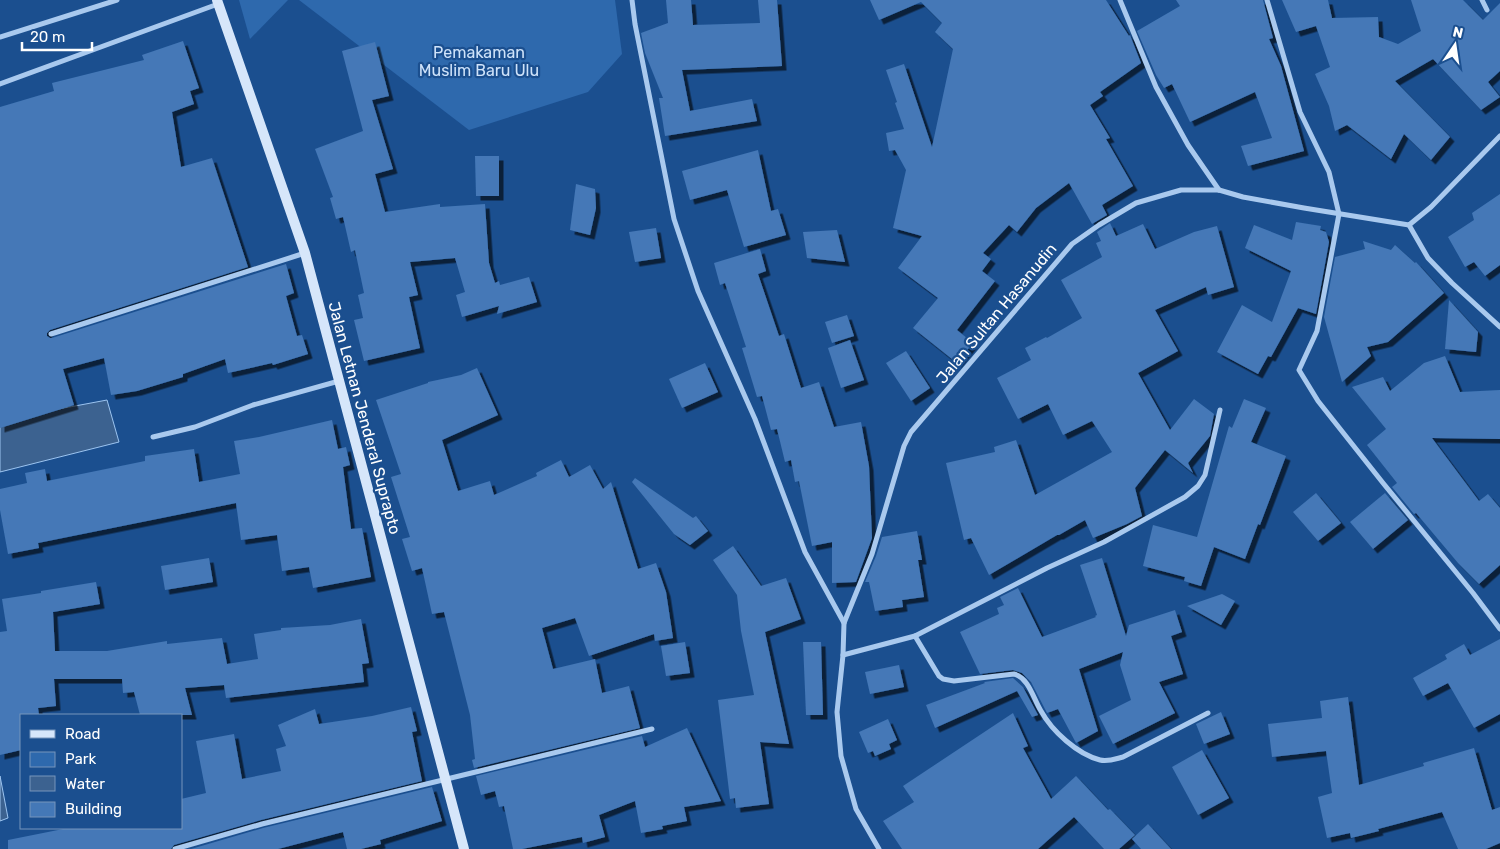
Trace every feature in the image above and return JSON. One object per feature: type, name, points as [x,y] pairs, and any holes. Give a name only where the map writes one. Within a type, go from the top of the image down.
[{"type":"main road","name":"Jalan Letnan Jenderal Suprapto","points":[[218,2],[305,254],[464,849]]},
{"type":"street","points":[[0,37],[117,0]]},
{"type":"street","points":[[632,0],[635,24],[674,219],[698,290],[755,419],[805,552],[844,623]]},
{"type":"street","points":[[1120,0],[1156,87],[1188,145],[1219,190]]},
{"type":"street","points":[[1266,0],[1300,112],[1329,172],[1340,214],[1317,331],[1300,370],[1324,408],[1500,629]]},
{"type":"street","points":[[1482,0],[1487,10]]},
{"type":"street","points":[[0,84],[218,2]]},
{"type":"street","points":[[1500,136],[1432,207],[1408,225],[1428,258],[1500,327]]},
{"type":"street","name":"Jalan Sultan Hasanudin","points":[[879,849],[856,809],[840,756],[837,712],[843,655],[844,623],[872,554],[904,446],[911,432],[1072,244],[1136,203],[1180,190],[1219,190],[1252,198],[1408,225]]},
{"type":"street","points":[[51,334],[305,254]]},
{"type":"street","points":[[154,437],[195,427],[253,406],[340,381]]},
{"type":"street","points":[[843,655],[915,636],[1047,568],[1104,542],[1185,497],[1198,486],[1204,475],[1220,410]]},
{"type":"street","points":[[915,636],[939,676],[943,679],[954,681],[1014,674],[1021,676],[1042,712],[1063,739],[1089,756],[1101,760],[1112,761],[1122,757],[1208,713]]},
{"type":"street","points":[[174,849],[262,824],[652,729]]},
{"type":"green space","points":[[239,0],[288,0],[250,39]]},
{"type":"green space","name":"Pemakaman Muslim Baru Ulu","points":[[299,0],[615,0],[622,54],[588,92],[469,130]]},
{"type":"water","points":[[107,400],[119,442],[0,472],[0,420]]},
{"type":"water","points":[[0,776],[8,818],[0,821]]},
{"type":"building","points":[[666,0],[691,0],[693,25],[760,23],[758,0],[777,0],[782,66],[682,70],[690,111],[752,99],[757,121],[665,136],[659,98],[663,98],[645,53],[641,33],[668,23]]},
{"type":"building","points":[[870,0],[1106,0],[1130,35],[1141,63],[1100,92],[1103,96],[1090,105],[1110,138],[1106,139],[1133,186],[1102,205],[1107,215],[1092,224],[1069,183],[1036,208],[1017,232],[1009,225],[983,253],[991,259],[982,271],[995,281],[957,330],[973,343],[957,363],[913,328],[938,298],[898,268],[922,236],[893,228],[906,170],[895,150],[889,151],[886,133],[904,129],[886,70],[904,64],[932,147],[953,49],[935,32],[942,23],[921,2],[879,20]]},
{"type":"building","points":[[1176,0],[1263,0],[1273,38],[1269,39],[1281,66],[1304,151],[1248,166],[1241,146],[1272,138],[1255,92],[1190,122],[1172,84],[1164,88],[1156,75],[1137,31],[1180,6]]},
{"type":"building","points":[[1282,0],[1328,0],[1332,18],[1378,17],[1379,37],[1398,44],[1421,31],[1411,0],[1463,0],[1483,20],[1500,3],[1500,71],[1488,82],[1500,97],[1481,110],[1433,59],[1395,81],[1450,137],[1431,160],[1404,134],[1391,159],[1347,125],[1335,131],[1329,106],[1315,74],[1330,67],[1316,26],[1296,32]]},
{"type":"building","points":[[183,41],[199,88],[190,91],[194,104],[172,112],[181,167],[212,158],[248,267],[50,330],[47,336],[52,338],[286,264],[294,293],[286,296],[297,336],[302,335],[308,354],[273,365],[272,363],[228,373],[225,359],[183,374],[183,377],[137,391],[111,395],[104,358],[63,369],[74,405],[0,428],[0,107],[54,91],[52,83],[144,60],[142,55]]},
{"type":"building","points":[[375,42],[389,96],[372,100],[393,169],[375,174],[385,212],[440,204],[440,207],[485,204],[489,263],[495,283],[499,281],[500,285],[529,277],[537,302],[497,314],[499,306],[462,317],[456,295],[465,292],[455,258],[410,262],[418,295],[409,297],[420,348],[364,361],[354,320],[363,318],[358,295],[364,293],[355,250],[351,252],[343,217],[336,219],[330,198],[333,197],[315,149],[363,131],[342,51]]},
{"type":"building","points":[[758,150],[771,211],[778,209],[786,235],[744,247],[727,190],[690,200],[682,171]]},
{"type":"building","points":[[475,156],[499,156],[499,196],[476,196]]},
{"type":"building","points":[[576,184],[595,189],[596,208],[590,235],[570,230]]},
{"type":"building","points":[[1500,194],[1500,265],[1485,276],[1474,262],[1465,267],[1448,237],[1474,220],[1472,213]]},
{"type":"building","points":[[1296,222],[1321,226],[1320,230],[1326,232],[1329,242],[1316,314],[1298,308],[1271,357],[1268,356],[1258,374],[1217,352],[1242,305],[1272,322],[1291,271],[1245,248],[1254,225],[1292,240]]},
{"type":"building","points":[[1110,223],[1116,236],[1143,224],[1155,249],[1194,232],[1217,226],[1234,287],[1208,295],[1206,287],[1155,310],[1178,351],[1138,373],[1170,430],[1194,399],[1214,414],[1210,436],[1188,463],[1193,473],[1165,450],[1135,488],[1142,516],[1093,538],[1085,520],[989,575],[971,538],[964,540],[946,463],[995,452],[994,447],[1016,440],[1035,495],[1112,452],[1092,421],[1063,435],[1048,404],[1018,419],[997,378],[1031,360],[1025,348],[1082,318],[1061,280],[1102,257],[1096,243],[1101,241],[1097,232]]},
{"type":"building","points":[[656,228],[661,258],[635,262],[629,232]]},
{"type":"building","points":[[837,230],[845,262],[807,258],[803,232]]},
{"type":"building","points":[[1363,241],[1391,250],[1395,245],[1416,262],[1444,293],[1388,342],[1367,347],[1371,356],[1342,382],[1324,317],[1335,257],[1365,249]]},
{"type":"building","points":[[760,249],[766,271],[758,274],[779,336],[784,334],[801,388],[819,382],[834,427],[861,422],[869,466],[872,538],[856,582],[832,583],[832,542],[812,546],[799,481],[795,482],[791,460],[785,462],[777,429],[771,430],[762,396],[757,397],[742,348],[746,347],[725,283],[720,285],[714,263]]},
{"type":"building","points":[[1449,300],[1478,332],[1476,352],[1445,349]]},
{"type":"building","points":[[847,315],[854,336],[832,343],[825,322]]},
{"type":"building","points":[[850,340],[864,380],[841,388],[828,348]]},
{"type":"building","points":[[906,351],[930,388],[911,401],[886,363]]},
{"type":"building","points":[[1445,356],[1460,392],[1500,390],[1500,439],[1432,438],[1479,501],[1488,494],[1500,508],[1500,565],[1479,584],[1458,563],[1416,513],[1414,514],[1392,487],[1397,483],[1367,445],[1386,429],[1352,387],[1383,377],[1390,391],[1424,363]]},
{"type":"building","points":[[705,363],[718,392],[682,408],[669,379]]},
{"type":"building","points":[[477,368],[498,415],[442,440],[458,491],[490,481],[494,495],[537,476],[536,473],[561,460],[569,477],[590,465],[603,489],[611,482],[638,569],[656,563],[666,592],[673,638],[655,641],[654,634],[589,656],[575,618],[542,628],[553,669],[595,659],[602,693],[629,686],[640,728],[474,768],[472,760],[475,759],[470,715],[444,612],[432,614],[422,568],[412,571],[402,539],[410,537],[391,477],[401,474],[376,400],[428,382],[461,375]]},
{"type":"building","points":[[1244,399],[1266,408],[1251,442],[1286,456],[1245,559],[1214,547],[1201,586],[1184,581],[1185,577],[1143,566],[1153,525],[1197,537],[1229,426],[1232,428]]},
{"type":"building","points":[[332,420],[338,449],[346,447],[350,465],[343,467],[351,529],[362,528],[371,577],[313,588],[309,567],[282,571],[277,535],[241,540],[236,503],[38,543],[39,548],[8,554],[0,510],[0,489],[27,483],[25,473],[45,469],[47,481],[145,461],[145,456],[194,449],[199,482],[240,474],[234,441]]},
{"type":"building","points":[[635,478],[693,518],[696,516],[708,531],[690,545],[674,534],[632,482]]},
{"type":"building","points":[[1316,493],[1341,523],[1318,541],[1293,512]]},
{"type":"building","points":[[1385,493],[1408,520],[1373,549],[1350,522]]},
{"type":"building","points":[[917,531],[922,560],[918,560],[924,597],[902,600],[903,607],[875,611],[869,582],[865,582],[882,537]]},
{"type":"building","points":[[733,546],[761,586],[786,578],[801,619],[765,632],[789,744],[760,742],[769,804],[736,808],[735,798],[730,799],[718,700],[754,695],[741,631],[737,595],[713,560]]},
{"type":"building","points":[[209,558],[213,582],[165,590],[161,566]]},
{"type":"building","points":[[1102,558],[1126,636],[1129,625],[1175,610],[1182,632],[1171,636],[1183,674],[1159,682],[1175,713],[1113,744],[1099,716],[1131,700],[1120,665],[1123,652],[1079,669],[1098,731],[1076,743],[1058,709],[1047,713],[1031,682],[1022,673],[1013,670],[980,674],[960,632],[999,614],[997,608],[1004,605],[1000,597],[1018,588],[1042,637],[1096,617],[1097,615],[1080,565]]},
{"type":"building","points":[[96,582],[100,604],[53,612],[55,651],[107,651],[167,641],[167,644],[222,638],[227,664],[258,659],[254,634],[281,630],[281,628],[330,625],[361,619],[369,663],[362,664],[364,682],[226,698],[224,685],[185,688],[192,715],[140,714],[134,692],[123,693],[122,679],[54,679],[56,706],[38,708],[39,714],[20,714],[20,750],[0,755],[0,632],[7,631],[2,599],[41,593],[41,591]]},
{"type":"building","points":[[1222,594],[1235,601],[1221,625],[1187,606]]},
{"type":"building","points":[[1500,639],[1500,714],[1474,728],[1448,683],[1423,696],[1413,678],[1447,659],[1445,655],[1464,644],[1470,655]]},
{"type":"building","points":[[685,642],[690,673],[666,676],[661,646]]},
{"type":"building","points":[[803,642],[821,642],[823,715],[806,715]]},
{"type":"building","points":[[899,665],[904,687],[870,694],[865,672]]},
{"type":"building","points":[[1013,678],[1023,687],[1038,715],[1032,717],[1017,691],[935,728],[926,705],[984,682]]},
{"type":"building","points":[[1348,697],[1359,785],[1424,766],[1423,763],[1474,748],[1492,810],[1500,807],[1500,843],[1486,849],[1458,849],[1442,812],[1351,838],[1350,833],[1327,838],[1318,797],[1332,793],[1326,751],[1272,757],[1268,724],[1322,718],[1320,701]]},
{"type":"building","points":[[411,707],[417,731],[412,732],[422,781],[261,820],[174,845],[171,849],[8,849],[8,840],[63,829],[182,829],[182,799],[206,793],[196,741],[234,734],[242,779],[281,771],[276,749],[286,746],[278,725],[315,709],[319,724],[372,716]]},
{"type":"building","points":[[1221,712],[1230,734],[1204,744],[1196,724]]},
{"type":"building","points":[[1013,713],[1028,746],[1023,748],[1051,799],[1076,776],[1135,835],[1119,849],[1104,849],[1074,817],[1038,849],[902,849],[883,821],[914,802],[903,786]]},
{"type":"building","points":[[888,719],[897,740],[889,744],[891,749],[875,756],[873,751],[868,753],[859,732]]},
{"type":"building","points":[[687,728],[721,801],[684,807],[687,821],[662,826],[663,829],[641,833],[635,801],[599,815],[605,837],[583,843],[582,837],[522,849],[513,849],[504,806],[499,807],[495,791],[481,795],[476,776],[642,736],[645,747]]},
{"type":"building","points":[[1202,750],[1229,798],[1198,815],[1172,767]]},
{"type":"building","points":[[432,787],[442,821],[380,840],[381,844],[361,849],[347,849],[343,832],[278,849],[191,849],[263,828]]},
{"type":"building","points":[[1148,824],[1171,849],[1141,849],[1132,839]]}]
